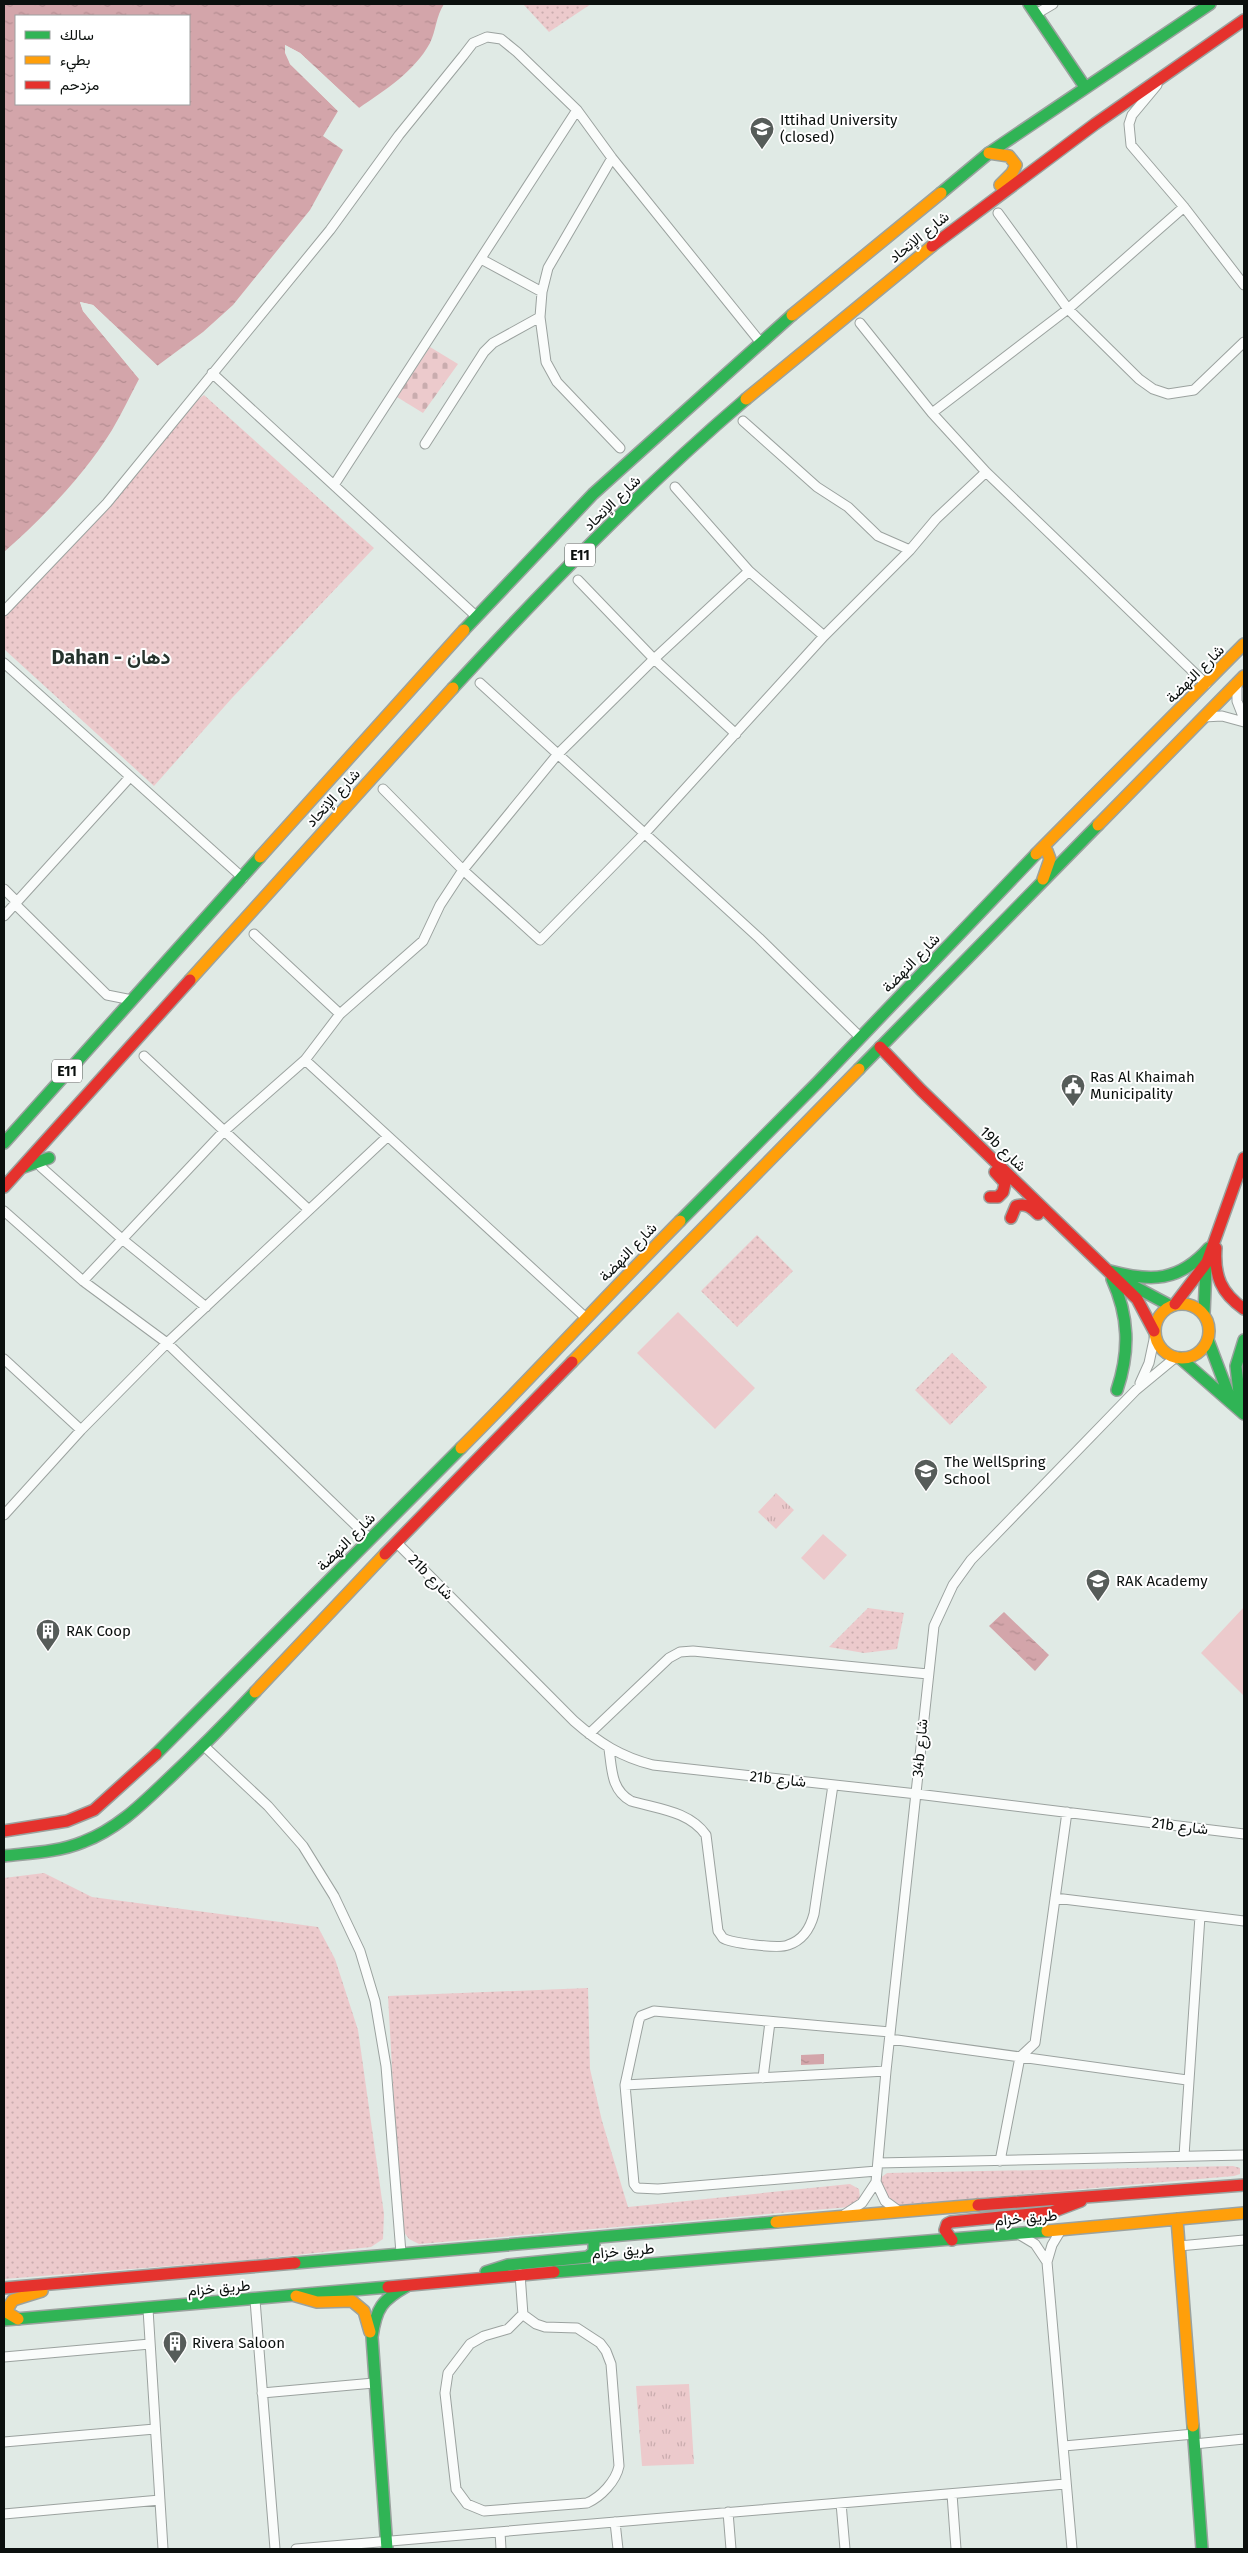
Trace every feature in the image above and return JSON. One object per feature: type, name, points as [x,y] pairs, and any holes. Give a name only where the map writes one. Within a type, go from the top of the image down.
[{"type":"main road","points":[[1029,4],[1086,87]]},
{"type":"main road","name":"شارع الإتحاد","points":[[4,1142],[326,782],[593,494],[761,342],[989,153],[1210,4]]},
{"type":"main road","name":"شارع الإتحاد","points":[[4,1187],[452,687],[546,588],[668,469],[784,366],[964,220],[1098,120],[1244,20]]},
{"type":"main road","points":[[1216,39],[1244,27]]},
{"type":"main road","points":[[964,220],[1012,173],[1016,166],[1013,158],[1007,154],[989,153]]},
{"type":"main road","name":"شارع النهضة","points":[[4,1831],[67,1821],[94,1810],[134,1776],[522,1388],[585,1317],[860,1038],[1041,849],[1244,644]]},
{"type":"main road","points":[[4,1856],[53,1850],[82,1843],[107,1831],[133,1812],[204,1746],[396,1542],[499,1436],[782,1150],[880,1046],[1241,680]]},
{"type":"main road","points":[[1041,849],[1047,851],[1050,859],[1041,884]]},
{"type":"main road","name":"19b شارع","points":[[880,1046],[921,1090],[1137,1299],[1155,1333]]},
{"type":"main road","points":[[921,1090],[923,1103],[1001,1177],[1004,1183],[1003,1192],[998,1197],[990,1197]]},
{"type":"main road","points":[[21,1168],[50,1158]]},
{"type":"main road","points":[[1243,1413],[1230,1400],[1178,1358],[1160,1347],[1155,1333],[1159,1316],[1173,1305],[1198,1278],[1207,1262],[1244,1158]]},
{"type":"main road","points":[[1012,1218],[1016,1206],[1022,1204],[1030,1206],[1068,1242],[1086,1251]]},
{"type":"main road","points":[[1107,1270],[1148,1279],[1166,1277],[1182,1272],[1195,1263],[1217,1236]]},
{"type":"main road","points":[[1217,1236],[1216,1272],[1221,1289],[1231,1302],[1244,1309]]},
{"type":"main road","points":[[1204,1314],[1207,1262]]},
{"type":"main road","points":[[1107,1270],[1122,1301],[1128,1335],[1125,1369],[1117,1390]]},
{"type":"main road","name":"19b شارع","points":[[1107,1270],[1173,1305]]},
{"type":"main road","points":[[1173,1305],[1191,1304],[1204,1314],[1210,1327],[1208,1340],[1200,1351],[1194,1356],[1178,1358]]},
{"type":"main road","points":[[1208,1340],[1230,1400]]},
{"type":"main road","points":[[1243,1413],[1235,1373],[1237,1357],[1244,1340]]},
{"type":"main road","points":[[499,1436],[489,1432],[488,1426],[522,1388]]},
{"type":"main road","name":"طريق خزام","points":[[4,2288],[401,2253],[841,2218],[1098,2194],[1243,2184]]},
{"type":"main road","points":[[952,2240],[945,2230],[947,2224],[951,2222],[1052,2212],[1098,2194]]},
{"type":"main road","name":"طريق خزام","points":[[4,2320],[255,2300],[520,2274],[952,2240],[1244,2213]]},
{"type":"main road","points":[[1177,2219],[1202,2549]]},
{"type":"main road","points":[[477,2278],[497,2267],[588,2257],[594,2252],[594,2239]]},
{"type":"main road","points":[[18,2319],[8,2314],[8,2308],[13,2300],[76,2282]]},
{"type":"main road","points":[[387,2545],[372,2337],[376,2311],[380,2303],[407,2286]]},
{"type":"main road","points":[[294,2296],[317,2302],[352,2301],[364,2311],[372,2337]]},
{"type":"street","points":[[1036,14],[1053,4]]},
{"type":"street","points":[[4,611],[107,503],[330,230],[399,135],[474,43],[487,37],[501,39],[514,48],[577,110],[612,158],[761,342]]},
{"type":"street","points":[[1175,67],[1132,115],[1129,124],[1131,145],[1184,207],[1244,285]]},
{"type":"street","points":[[334,485],[577,110]]},
{"type":"street","points":[[612,158],[548,268],[542,292],[540,317],[546,362],[558,382],[620,448]]},
{"type":"street","points":[[932,413],[1068,309],[1184,207]]},
{"type":"street","points":[[998,213],[1068,309],[1139,380],[1153,390],[1168,394],[1194,390],[1244,342]]},
{"type":"street","points":[[481,259],[542,292]]},
{"type":"street","points":[[425,444],[484,352],[493,343],[540,317]]},
{"type":"street","points":[[860,323],[932,413],[986,472],[1206,684]]},
{"type":"street","points":[[212,373],[477,617]]},
{"type":"street","points":[[744,421],[817,487],[848,507],[878,536],[910,550]]},
{"type":"street","points":[[383,789],[463,870],[540,940],[645,833],[824,636],[910,550],[936,519],[986,472]]},
{"type":"street","points":[[675,487],[749,571],[824,636]]},
{"type":"street","points":[[83,1281],[224,1131],[305,1060],[340,1014],[423,941],[440,905],[463,870],[557,755],[654,659],[749,571]]},
{"type":"street","points":[[578,580],[654,659],[736,734]]},
{"type":"street","points":[[4,663],[242,878]]},
{"type":"street","points":[[1241,680],[1237,701],[1244,721]]},
{"type":"street","points":[[480,683],[760,938],[860,1038]]},
{"type":"street","points":[[1204,717],[1222,716],[1244,721]]},
{"type":"street","points":[[4,916],[130,777]]},
{"type":"street","points":[[4,889],[108,995],[132,1000]]},
{"type":"street","points":[[254,934],[340,1014]]},
{"type":"street","points":[[144,1056],[309,1210]]},
{"type":"street","points":[[305,1060],[585,1317]]},
{"type":"street","points":[[4,1515],[81,1430],[167,1343],[387,1137]]},
{"type":"street","points":[[41,1167],[122,1239],[206,1307]]},
{"type":"street","points":[[4,1211],[83,1281],[167,1343],[370,1539]]},
{"type":"street","name":"34b شارع","points":[[1136,1390],[1149,1363],[1155,1333]]},
{"type":"street","name":"34b شارع","points":[[841,2218],[862,2203],[876,2182],[886,2071],[934,1626],[952,1584],[971,1560],[1136,1390],[1178,1358]]},
{"type":"street","points":[[4,1359],[81,1430]]},
{"type":"street","name":"21b شارع","points":[[396,1542],[589,1734],[620,1755],[653,1765],[917,1794],[1244,1834]]},
{"type":"street","points":[[589,1734],[668,1658],[680,1652],[693,1651],[928,1674]]},
{"type":"street","points":[[204,1746],[268,1806],[303,1846],[334,1896],[360,1951],[375,2001],[386,2066],[401,2253]]},
{"type":"street","points":[[609,1749],[614,1785],[622,1797],[688,1817],[698,1824],[706,1835],[718,1931],[722,1938],[730,1940],[778,1947],[788,1946],[804,1936],[811,1925],[814,1914],[833,1785]]},
{"type":"street","points":[[1000,2161],[1020,2057],[1034,2043],[1067,1812]]},
{"type":"street","points":[[1055,1898],[1244,1921]]},
{"type":"street","points":[[1184,2156],[1187,2080],[1200,1916]]},
{"type":"street","points":[[1187,2080],[1020,2057],[890,2036],[654,2011],[647,2013],[639,2020],[625,2085],[634,2184],[637,2188],[658,2189],[878,2167],[1000,2161],[1244,2155]]},
{"type":"street","points":[[763,2078],[770,2022]]},
{"type":"street","points":[[625,2085],[886,2071]]},
{"type":"street","points":[[876,2182],[885,2200],[900,2212]]},
{"type":"street","points":[[1061,2230],[1052,2245],[1047,2262],[1072,2549]]},
{"type":"street","points":[[1016,2234],[1035,2244],[1047,2262]]},
{"type":"street","points":[[1180,2246],[1244,2240]]},
{"type":"street","points":[[520,2274],[523,2315]]},
{"type":"street","points":[[255,2300],[275,2549]]},
{"type":"street","points":[[148,2309],[163,2549]]},
{"type":"street","points":[[523,2315],[540,2326],[577,2328],[596,2340],[606,2351],[611,2364],[618,2470],[612,2482],[599,2495],[587,2503],[484,2511],[467,2504],[456,2489],[445,2393],[446,2379],[451,2367],[470,2344],[484,2336],[508,2329],[523,2315]]},
{"type":"street","points":[[4,2356],[150,2344]]},
{"type":"street","points":[[262,2393],[374,2383]]},
{"type":"street","points":[[4,2442],[155,2429]]},
{"type":"street","points":[[1064,2446],[1194,2439],[1244,2439]]},
{"type":"street","points":[[296,2549],[387,2545],[500,2532],[1065,2484]]},
{"type":"street","points":[[952,2494],[956,2549]]},
{"type":"street","points":[[4,2514],[160,2500]]},
{"type":"street","points":[[842,2502],[845,2549]]},
{"type":"street","points":[[728,2512],[731,2549]]},
{"type":"street","points":[[615,2522],[618,2549]]},
{"type":"street","points":[[500,2532],[502,2549]]},
{"type":"green space","points":[[523,4],[591,4],[549,32]]},
{"type":"green space","points":[[430,347],[458,364],[423,413],[397,397]]},
{"type":"green space","points":[[204,395],[374,548],[232,698],[154,786],[4,649],[4,611],[118,485],[176,415]]},
{"type":"green space","points":[[757,1235],[793,1271],[737,1327],[701,1291]]},
{"type":"green space","points":[[678,1312],[755,1388],[715,1429],[637,1353]]},
{"type":"green space","points":[[952,1353],[987,1387],[950,1425],[915,1390]]},
{"type":"green space","points":[[776,1493],[794,1510],[776,1529],[758,1512]]},
{"type":"green space","points":[[823,1534],[847,1555],[824,1580],[801,1558]]},
{"type":"green space","points":[[1244,1607],[1244,1696],[1201,1653]]},
{"type":"green space","points":[[868,1608],[904,1613],[897,1649],[864,1653],[829,1647]]},
{"type":"green space","points":[[44,1873],[92,1897],[318,1927],[335,1959],[358,2030],[384,2214],[383,2239],[371,2247],[259,2259],[4,2279],[4,1878]]},
{"type":"green space","points":[[588,1988],[590,2069],[602,2121],[628,2207],[850,2184],[859,2189],[860,2198],[850,2207],[419,2244],[409,2239],[401,2228],[388,1996]]},
{"type":"green space","points":[[1233,2166],[1240,2168],[1240,2174],[887,2206],[875,2192],[879,2179],[887,2173]]},
{"type":"green space","points":[[689,2384],[694,2464],[642,2466],[636,2386]]},
{"type":"water","points":[[4,4],[444,4],[439,13],[430,43],[416,63],[398,80],[359,108],[300,53],[285,45],[290,64],[338,111],[323,136],[343,150],[310,210],[233,305],[203,332],[157,366],[93,305],[80,302],[83,311],[139,379],[123,411],[101,447],[76,479],[34,524],[4,552]]},
{"type":"water","points":[[1004,1612],[1049,1655],[1035,1671],[989,1626]]},
{"type":"water","points":[[824,2054],[824,2064],[801,2065],[801,2055]]},
{"type":"pier","points":[[285,45],[300,53],[359,108],[358,110],[299,55],[288,49],[293,63],[340,109],[340,112],[338,111],[290,64],[285,53]]},
{"type":"pier","points":[[80,302],[93,305],[159,367],[156,367],[92,307],[83,305],[85,310],[141,377],[141,381],[83,311]]},
{"type":"traffic: fast","points":[[1029,4],[1085,87]]},
{"type":"traffic: fast","points":[[941,193],[989,153],[1210,4]]},
{"type":"traffic: fast","points":[[464,630],[593,494],[792,315]]},
{"type":"traffic: fast","points":[[453,688],[595,539],[669,468],[746,399]]},
{"type":"traffic: fast","points":[[859,1069],[1098,825]]},
{"type":"traffic: fast","points":[[680,1221],[818,1082],[1036,854]]},
{"type":"traffic: fast","points":[[4,1143],[260,857]]},
{"type":"traffic: fast","points":[[24,1167],[49,1158]]},
{"type":"traffic: fast","points":[[1110,1271],[1139,1277],[1164,1276],[1187,1267],[1209,1248]]},
{"type":"traffic: fast","points":[[1204,1314],[1206,1267]]},
{"type":"traffic: fast","points":[[1112,1279],[1122,1306],[1126,1334],[1124,1361],[1117,1390]]},
{"type":"traffic: fast","points":[[1126,1282],[1171,1306]]},
{"type":"traffic: fast","points":[[1208,1340],[1230,1398]]},
{"type":"traffic: fast","points":[[1241,1411],[1236,1366],[1244,1340]]},
{"type":"traffic: fast","points":[[1180,1358],[1244,1414]]},
{"type":"traffic: fast","points":[[156,1754],[461,1448]]},
{"type":"traffic: fast","points":[[4,1856],[64,1848],[106,1831],[136,1809],[175,1773],[255,1692]]},
{"type":"traffic: fast","points":[[295,2263],[776,2222]]},
{"type":"traffic: fast","points":[[554,2272],[1047,2231]]},
{"type":"traffic: fast","points":[[486,2272],[508,2265],[588,2257],[594,2252],[594,2239]]},
{"type":"traffic: fast","points":[[387,2549],[372,2337],[378,2312],[382,2306],[392,2296],[407,2286]]},
{"type":"traffic: fast","points":[[4,2320],[388,2287]]},
{"type":"traffic: fast","points":[[1193,2426],[1202,2549]]},
{"type":"traffic: slow","points":[[989,153],[1009,156],[1016,165],[1012,173],[1000,185]]},
{"type":"traffic: slow","points":[[792,315],[941,193]]},
{"type":"traffic: slow","points":[[746,399],[932,246]]},
{"type":"traffic: slow","points":[[260,857],[464,630]]},
{"type":"traffic: slow","points":[[1036,854],[1244,644]]},
{"type":"traffic: slow","points":[[1098,825],[1244,676]]},
{"type":"traffic: slow","points":[[190,980],[453,688]]},
{"type":"traffic: slow","points":[[1041,849],[1047,851],[1050,859],[1043,879]]},
{"type":"traffic: slow","points":[[572,1362],[859,1069]]},
{"type":"traffic: slow","points":[[461,1448],[680,1221]]},
{"type":"traffic: slow","points":[[1177,1304],[1187,1304],[1197,1308],[1205,1316],[1209,1331],[1205,1346],[1197,1354],[1187,1358],[1177,1358],[1167,1354],[1159,1346],[1155,1336],[1155,1326],[1159,1316],[1167,1308],[1177,1304]]},
{"type":"traffic: slow","points":[[255,1692],[385,1554]]},
{"type":"traffic: slow","points":[[776,2222],[978,2205]]},
{"type":"traffic: slow","points":[[1047,2231],[1244,2213]]},
{"type":"traffic: slow","points":[[1177,2219],[1193,2426]]},
{"type":"traffic: slow","points":[[18,2319],[8,2313],[8,2308],[13,2300],[42,2291]]},
{"type":"traffic: slow","points":[[296,2296],[317,2302],[352,2301],[364,2311],[370,2332]]},
{"type":"traffic: jam","points":[[932,246],[1095,124],[1244,20]]},
{"type":"traffic: jam","points":[[4,1187],[190,980]]},
{"type":"traffic: jam","points":[[880,1047],[921,1090],[1137,1299],[1154,1331]]},
{"type":"traffic: jam","points":[[1175,1304],[1207,1262],[1244,1158]]},
{"type":"traffic: jam","points":[[990,1197],[998,1197],[1003,1192],[1005,1183],[995,1172]]},
{"type":"traffic: jam","points":[[1011,1218],[1016,1206],[1020,1205],[1028,1206],[1038,1214]]},
{"type":"traffic: jam","points":[[1216,1248],[1216,1267],[1221,1283],[1230,1297],[1244,1309]]},
{"type":"traffic: jam","points":[[385,1554],[572,1362]]},
{"type":"traffic: jam","points":[[4,1831],[67,1821],[94,1810],[156,1754]]},
{"type":"traffic: jam","points":[[978,2205],[1244,2185]]},
{"type":"traffic: jam","points":[[952,2240],[945,2230],[947,2224],[951,2222],[1052,2212],[1081,2201]]},
{"type":"traffic: jam","points":[[4,2288],[295,2263]]},
{"type":"traffic: jam","points":[[388,2287],[554,2272]]},
{"type":"place","name":"Ittihad University (closed)","points":[[762,150]]},
{"type":"place","name":"Ras Al Khaimah Municipality","points":[[1073,1107]]},
{"type":"place","name":"The WellSpring School","points":[[926,1492]]},
{"type":"place","name":"RAK Academy","points":[[1098,1602]]},
{"type":"place","name":"RAK Coop","points":[[48,1652]]},
{"type":"place","name":"Rivera Saloon","points":[[175,2364]]},
{"type":"district","name":"Dahan - دهان","points":[[111,657]]}]
